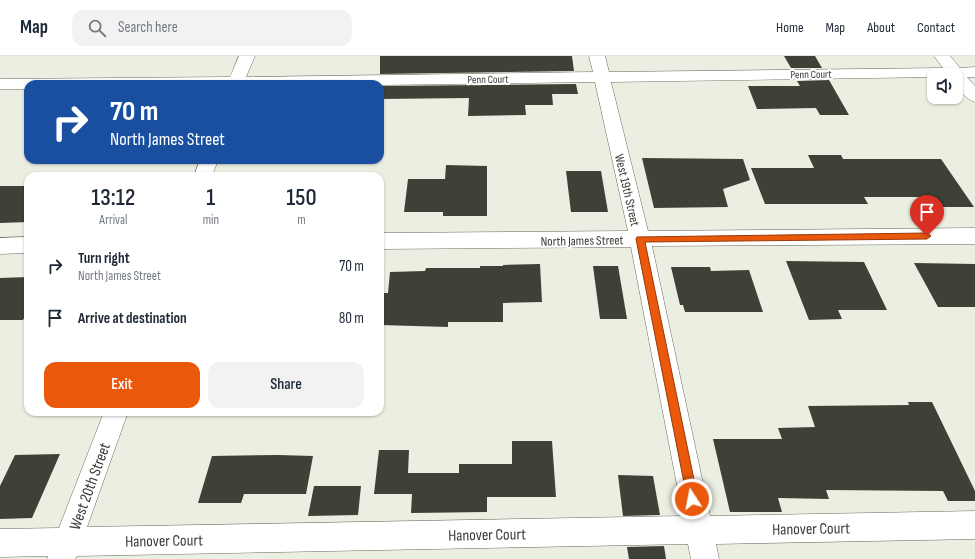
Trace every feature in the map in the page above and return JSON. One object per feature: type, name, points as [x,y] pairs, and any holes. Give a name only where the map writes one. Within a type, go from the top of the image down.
[{"type":"street","points":[[237,80],[247,56]]},
{"type":"street","name":"West 19th Street","points":[[597,56],[640,239],[705,559]]},
{"type":"street","points":[[942,56],[952,68]]},
{"type":"street","name":"Penn Court","points":[[384,81],[927,72]]},
{"type":"street","name":"Penn Court","points":[[963,72],[975,72]]},
{"type":"street","points":[[963,82],[975,97]]},
{"type":"street","name":"Penn Court","points":[[0,84],[24,84]]},
{"type":"street","name":"North James Street","points":[[384,241],[975,236]]},
{"type":"street","points":[[0,246],[24,245]]},
{"type":"street","name":"West 20th Street","points":[[65,550],[115,416]]},
{"type":"street","name":"Hanover Court","points":[[0,543],[65,550],[698,530],[975,525]]},
{"type":"building","points":[[380,56],[572,56],[574,71],[380,74]]},
{"type":"building","points":[[784,56],[815,56],[822,68],[791,68]]},
{"type":"building","points":[[829,80],[849,115],[820,115],[816,108],[757,109],[748,86],[800,86],[797,81]]},
{"type":"building","points":[[576,84],[578,94],[552,94],[553,105],[525,105],[526,115],[468,116],[469,98],[384,99],[384,86]]},
{"type":"building","points":[[808,155],[841,155],[843,159],[941,159],[974,207],[934,207],[928,197],[864,197],[868,204],[765,204],[751,168],[814,168]]},
{"type":"building","points":[[642,158],[743,159],[750,180],[723,189],[728,207],[654,208]]},
{"type":"building","points":[[446,165],[487,166],[487,216],[443,216],[443,212],[404,212],[408,179],[445,179]]},
{"type":"building","points":[[566,171],[601,171],[608,212],[571,212]]},
{"type":"building","points":[[0,186],[24,186],[24,222],[0,223]]},
{"type":"building","points":[[786,261],[864,262],[887,310],[838,310],[842,319],[809,320]]},
{"type":"building","points":[[914,263],[975,264],[975,307],[938,307]]},
{"type":"building","points":[[540,264],[542,302],[503,303],[503,322],[448,322],[448,327],[384,325],[384,293],[388,293],[390,272],[425,271],[426,268],[480,268],[480,266]]},
{"type":"building","points":[[593,266],[618,266],[627,319],[600,319]]},
{"type":"building","points":[[671,267],[710,267],[711,271],[749,270],[763,312],[685,312],[683,305],[680,305]]},
{"type":"building","points":[[24,277],[23,320],[0,320],[0,278]]},
{"type":"building","points":[[908,402],[932,402],[975,491],[975,501],[948,501],[943,491],[826,490],[829,499],[778,498],[782,512],[730,512],[713,439],[782,439],[778,428],[815,427],[808,406],[909,405]]},
{"type":"building","points":[[512,441],[552,441],[556,497],[487,497],[487,512],[411,513],[412,494],[374,494],[379,450],[409,450],[408,473],[459,473],[459,464],[512,464]]},
{"type":"building","points":[[60,454],[32,518],[0,519],[0,486],[15,455]]},
{"type":"building","points":[[212,456],[313,456],[306,494],[244,494],[241,503],[198,503]]},
{"type":"building","points":[[618,475],[653,476],[660,515],[623,516]]},
{"type":"building","points":[[314,486],[361,486],[358,515],[308,516]]},
{"type":"building","points":[[664,546],[666,559],[629,559],[627,547]]},
{"type":"route","points":[[692,499],[640,239],[927,236]]}]
